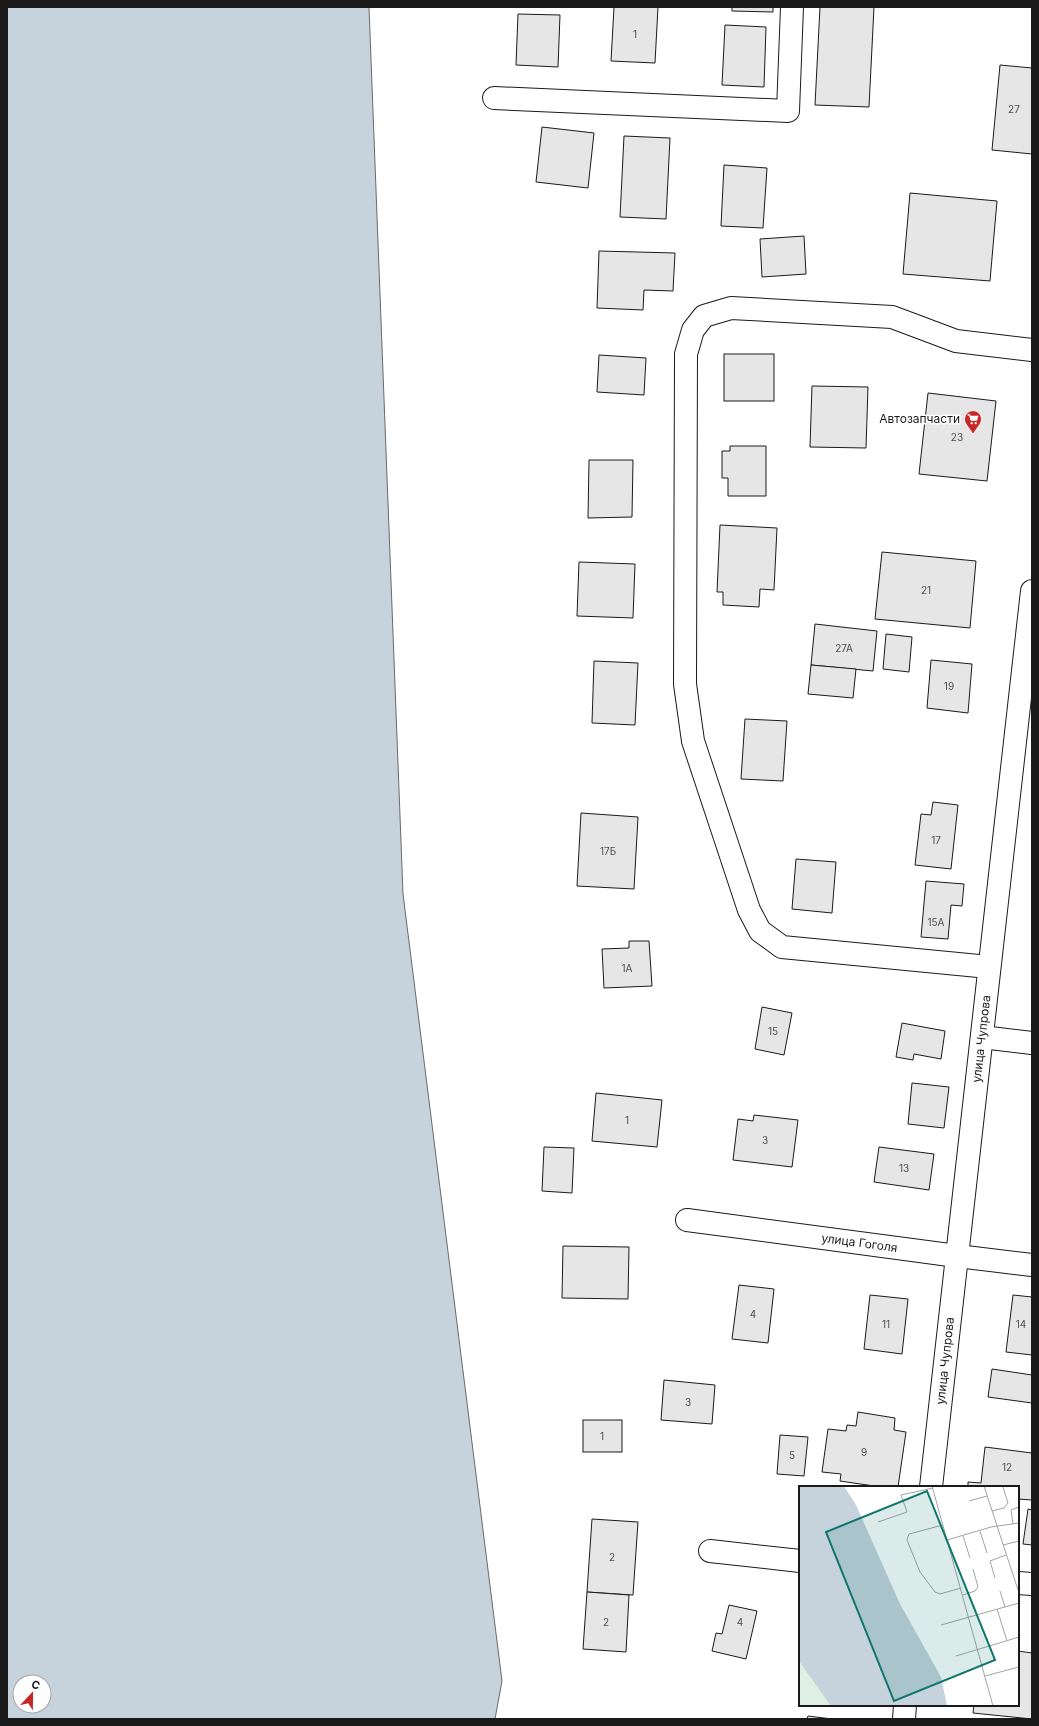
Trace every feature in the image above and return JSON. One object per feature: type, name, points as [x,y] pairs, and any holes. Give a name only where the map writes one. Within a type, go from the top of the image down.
[{"type":"street","points":[[494,98],[788,111],[792,7]]},
{"type":"street","points":[[989,967],[782,947],[760,931],[749,910],[693,741],[685,684],[686,354],[693,330],[704,316],[731,308],[892,317],[956,341],[1032,350]]},
{"type":"street","name":"улица Чупрова","points":[[931,1486],[1032,591]]},
{"type":"street","points":[[982,1037],[1032,1043]]},
{"type":"street","name":"улица Гоголя","points":[[686,1220],[1032,1265]]},
{"type":"street","points":[[710,1551],[799,1561]]},
{"type":"street","points":[[1019,1583],[1032,1584]]},
{"type":"street","points":[[904,1719],[905,1706]]},
{"type":"shaded area","points":[[7,7],[369,7],[403,894],[502,1681],[495,1719],[7,1719]]},
{"type":"building","points":[[614,7],[658,7],[655,63],[611,61]]},
{"type":"building","points":[[732,7],[773,7],[773,12],[732,11]]},
{"type":"building","points":[[820,7],[874,7],[869,107],[815,105]]},
{"type":"building","points":[[518,14],[560,15],[558,67],[516,65]]},
{"type":"building","points":[[725,25],[766,27],[764,87],[722,85]]},
{"type":"building","points":[[1000,65],[1032,68],[1032,154],[992,150]]},
{"type":"building","points":[[542,127],[594,133],[588,188],[536,182]]},
{"type":"building","points":[[624,136],[670,138],[666,219],[620,217]]},
{"type":"building","points":[[724,165],[767,168],[763,228],[721,226]]},
{"type":"building","points":[[910,193],[997,201],[990,281],[903,274]]},
{"type":"building","points":[[804,236],[806,274],[762,277],[760,239]]},
{"type":"building","points":[[599,251],[675,253],[673,291],[644,290],[643,310],[597,308]]},
{"type":"building","points":[[724,354],[774,354],[774,401],[724,401]]},
{"type":"building","points":[[599,355],[646,358],[644,395],[597,392]]},
{"type":"building","points":[[812,386],[868,387],[866,448],[810,447]]},
{"type":"building","points":[[928,393],[996,401],[987,481],[919,474]]},
{"type":"building","points":[[730,446],[766,446],[766,496],[728,496],[728,478],[722,478],[722,451],[730,451]]},
{"type":"building","points":[[589,460],[633,460],[632,517],[588,518]]},
{"type":"building","points":[[720,525],[777,528],[774,590],[760,589],[759,607],[723,605],[723,592],[717,592]]},
{"type":"building","points":[[882,552],[976,561],[970,628],[875,619]]},
{"type":"building","points":[[579,562],[635,564],[633,618],[577,616]]},
{"type":"building","points":[[815,624],[877,631],[873,671],[811,665]]},
{"type":"building","points":[[886,634],[912,637],[909,672],[883,669]]},
{"type":"building","points":[[931,660],[972,664],[968,713],[927,708]]},
{"type":"building","points":[[594,661],[638,663],[635,725],[592,723]]},
{"type":"building","points":[[811,665],[856,669],[853,698],[808,694]]},
{"type":"building","points":[[745,719],[787,721],[783,781],[741,779]]},
{"type":"building","points":[[933,802],[958,805],[951,869],[915,865],[921,814],[931,815]]},
{"type":"building","points":[[581,813],[638,817],[634,889],[577,886]]},
{"type":"building","points":[[796,859],[836,862],[832,913],[792,909]]},
{"type":"building","points":[[926,881],[964,884],[962,906],[951,905],[948,939],[921,937]]},
{"type":"building","points":[[629,941],[649,941],[652,986],[604,988],[602,949],[629,948]]},
{"type":"building","points":[[762,1007],[792,1013],[784,1055],[755,1049]]},
{"type":"building","points":[[902,1023],[945,1031],[941,1059],[914,1054],[913,1060],[896,1057]]},
{"type":"building","points":[[912,1083],[949,1087],[944,1128],[908,1124]]},
{"type":"building","points":[[596,1093],[662,1100],[657,1147],[592,1141]]},
{"type":"building","points":[[754,1115],[798,1120],[792,1167],[733,1160],[738,1119],[753,1121]]},
{"type":"building","points":[[544,1147],[574,1148],[572,1193],[542,1191]]},
{"type":"building","points":[[879,1147],[934,1154],[929,1190],[874,1182]]},
{"type":"building","points":[[563,1246],[629,1247],[628,1299],[562,1298]]},
{"type":"building","points":[[739,1285],[774,1289],[768,1343],[732,1339]]},
{"type":"building","points":[[870,1295],[908,1299],[902,1354],[864,1349]]},
{"type":"building","points":[[1013,1295],[1032,1297],[1032,1355],[1006,1352]]},
{"type":"building","points":[[992,1369],[1032,1375],[1032,1403],[988,1397]]},
{"type":"building","points":[[664,1380],[715,1385],[712,1424],[661,1420]]},
{"type":"building","points":[[858,1412],[895,1418],[894,1430],[906,1432],[898,1486],[874,1486],[840,1481],[841,1474],[822,1472],[828,1429],[846,1431],[847,1425],[856,1426]]},
{"type":"building","points":[[583,1420],[622,1420],[622,1452],[583,1452]]},
{"type":"building","points":[[780,1435],[808,1437],[804,1476],[777,1474]]},
{"type":"building","points":[[985,1447],[1032,1453],[1032,1500],[1019,1499],[1019,1486],[968,1486],[968,1482],[981,1483]]},
{"type":"building","points":[[1028,1509],[1032,1510],[1032,1545],[1023,1544]]},
{"type":"building","points":[[592,1519],[638,1522],[633,1595],[587,1592]]},
{"type":"building","points":[[587,1592],[629,1595],[626,1652],[583,1649]]},
{"type":"building","points":[[729,1605],[757,1611],[746,1659],[712,1651],[716,1633],[722,1634]]},
{"type":"building","points":[[1019,1651],[1032,1653],[1032,1719],[973,1713],[974,1706],[1019,1706]]},
{"type":"building","points":[[808,1716],[832,1719],[807,1719]]},
{"type":"place","name":"Автозапчасти","points":[[973,434]]}]
